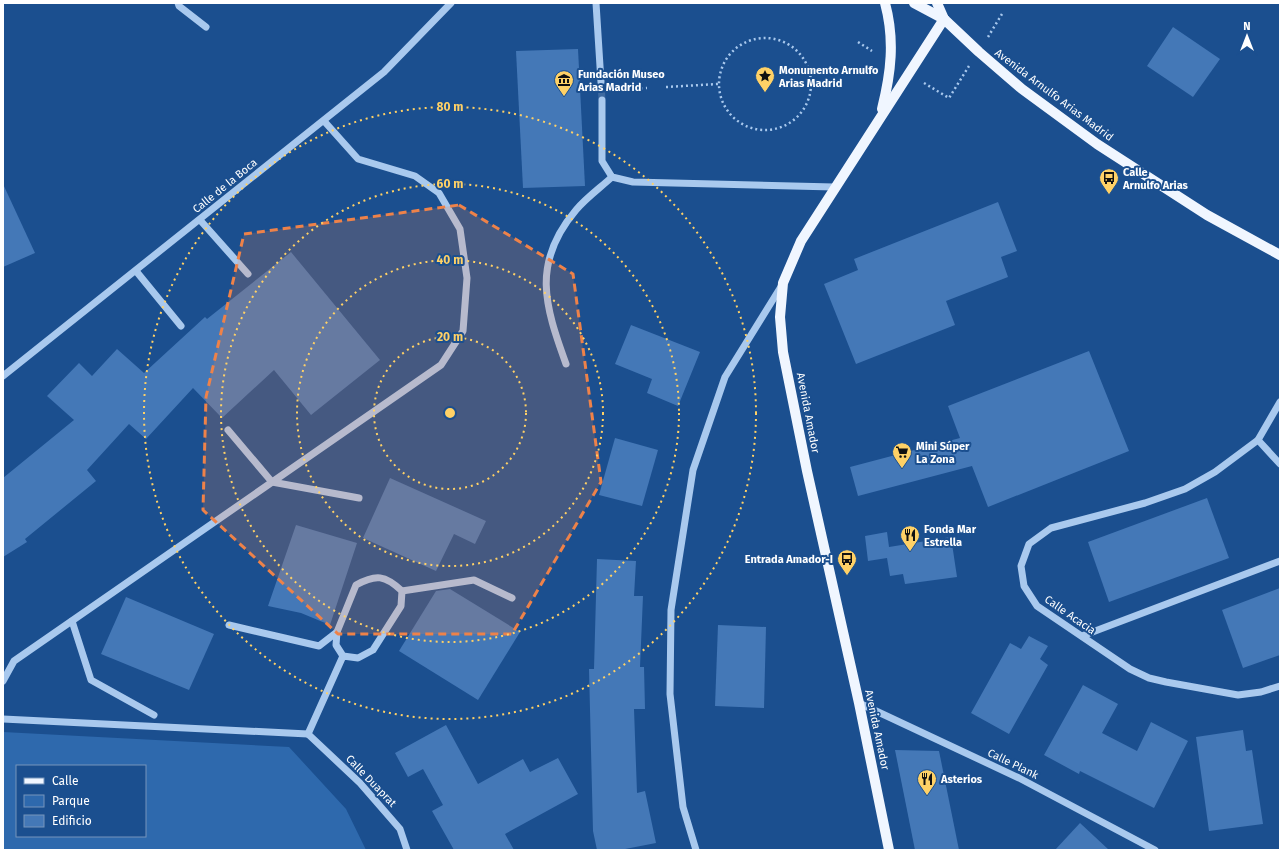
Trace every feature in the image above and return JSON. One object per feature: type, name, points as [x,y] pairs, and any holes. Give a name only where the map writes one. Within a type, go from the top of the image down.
[{"type":"main road","points":[[881,115],[892,50],[890,23],[885,3]]},
{"type":"main road","name":"Avenida Arnulfo Arias Madrid","points":[[914,3],[944,19],[1022,89],[1091,140],[1207,215],[1280,255]]},
{"type":"main road","name":"Avenida Arnulfo Arias Madrid","points":[[937,3],[944,19]]},
{"type":"main road","name":"Avenida Amador","points":[[889,850],[859,703],[807,471],[783,352],[780,317],[783,283],[801,241],[834,187],[944,19]]},
{"type":"street","points":[[178,3],[179,6],[206,26]]},
{"type":"street","name":"Calle de la Boca","points":[[3,376],[384,72],[451,3]]},
{"type":"street","points":[[596,3],[601,82]]},
{"type":"street","points":[[602,100],[602,161],[612,178],[633,182],[834,187]]},
{"type":"street","points":[[3,681],[14,661],[440,365],[463,330],[467,278],[460,229],[439,193],[415,176],[358,159],[324,121]]},
{"type":"street","points":[[566,364],[551,323],[545,285],[551,248],[576,210],[612,178]]},
{"type":"street","points":[[200,220],[248,274]]},
{"type":"street","points":[[136,271],[181,326]]},
{"type":"street","points":[[696,850],[683,807],[670,694],[671,610],[696,463],[725,377],[783,283]]},
{"type":"street","points":[[1280,402],[1258,440],[1280,464]]},
{"type":"street","points":[[228,430],[272,482],[359,498]]},
{"type":"street","name":"Calle Acacia","points":[[1258,440],[1215,472],[1186,490],[1145,503],[1051,528],[1029,544],[1021,566],[1024,586],[1037,606],[1130,669],[1149,678],[1238,695],[1261,692],[1280,686]]},
{"type":"street","points":[[1082,636],[1280,561]]},
{"type":"street","points":[[402,590],[401,606],[373,650],[358,658],[343,656],[336,645],[337,632],[356,585],[370,577],[390,580],[402,590],[474,580],[512,598]]},
{"type":"street","points":[[72,621],[91,680],[154,715]]},
{"type":"street","points":[[229,625],[319,646],[337,632]]},
{"type":"street","points":[[3,719],[308,734],[343,656]]},
{"type":"street","name":"Calle Plank","points":[[859,703],[1019,778],[1156,850]]},
{"type":"street","name":"Calle Duaprat","points":[[308,734],[360,783],[400,829],[407,850]]},
{"type":"path","points":[[756,38],[773,38],[788,43],[800,54],[808,67],[812,83],[810,98],[803,111],[793,121],[780,128],[766,130],[751,128],[738,122],[727,112],[720,98],[718,84],[721,68],[729,54],[741,44],[756,38]]},
{"type":"path","points":[[666,87],[718,84]]},
{"type":"path","points":[[616,90],[647,88]]},
{"type":"highlighted area","points":[[459,205],[573,274],[601,482],[512,634],[338,634],[203,510],[206,397],[244,234]]},
{"type":"green space","points":[[3,732],[289,747],[346,809],[366,850],[3,850]]},
{"type":"building","points":[[1173,27],[1220,59],[1193,97],[1147,66]]},
{"type":"building","points":[[578,49],[585,186],[523,188],[516,51]]},
{"type":"building","points":[[3,184],[35,253],[3,267]]},
{"type":"building","points":[[998,202],[1017,251],[1001,257],[1008,277],[946,301],[955,325],[856,364],[824,284],[858,270],[854,259]]},
{"type":"building","points":[[291,252],[380,360],[311,415],[274,370],[222,418],[193,388],[146,439],[129,424],[87,470],[96,481],[25,539],[27,542],[3,557],[3,478],[74,420],[47,396],[79,363],[92,376],[117,349],[144,373],[205,317],[207,319]]},
{"type":"building","points":[[631,325],[700,352],[678,406],[647,393],[652,379],[615,364]]},
{"type":"building","points":[[1089,351],[1129,451],[988,507],[972,466],[858,496],[850,467],[960,438],[948,406]]},
{"type":"building","points":[[615,438],[658,450],[642,506],[599,495]]},
{"type":"building","points":[[390,478],[486,521],[475,544],[454,534],[436,571],[363,538]]},
{"type":"building","points":[[1207,498],[1229,558],[1109,602],[1088,542]]},
{"type":"building","points":[[296,525],[357,543],[330,625],[301,613],[268,606]]},
{"type":"building","name":"Fonda Mar Estrella","points":[[887,532],[889,547],[951,537],[957,577],[905,584],[903,574],[890,576],[887,558],[868,561],[865,536]]},
{"type":"building","points":[[597,559],[636,561],[634,596],[643,596],[640,667],[644,667],[645,709],[634,709],[637,793],[645,791],[656,843],[620,850],[597,850],[593,831],[589,669],[594,669]]},
{"type":"building","points":[[1280,588],[1280,655],[1243,668],[1222,610]]},
{"type":"building","points":[[450,589],[520,632],[478,700],[399,651],[436,591]]},
{"type":"building","points":[[126,597],[214,634],[189,690],[101,654]]},
{"type":"building","points":[[718,625],[766,627],[764,708],[715,706]]},
{"type":"building","points":[[1029,636],[1048,646],[1040,659],[1048,665],[1009,734],[971,713],[1010,643],[1021,649]]},
{"type":"building","points":[[1083,685],[1118,704],[1102,733],[1137,751],[1151,722],[1188,741],[1154,808],[1080,771],[1079,774],[1044,755]]},
{"type":"building","points":[[446,725],[478,784],[523,759],[530,772],[558,758],[578,794],[505,834],[514,850],[454,850],[432,811],[443,805],[423,769],[408,777],[395,753]]},
{"type":"building","points":[[1243,730],[1246,751],[1252,750],[1263,824],[1209,831],[1196,737]]},
{"type":"building","points":[[895,750],[939,751],[959,850],[915,850]]},
{"type":"building","points":[[1080,823],[1109,850],[1055,850]]},
{"type":"tunnel","points":[[601,82],[602,100]]},
{"type":"place","name":"Monumento Arnulfo Arias Madrid","points":[[765,93]]},
{"type":"place","name":"Fundación Museo Arias Madrid","points":[[564,97]]},
{"type":"place","name":"Calle Arnulfo Arias","points":[[1109,195]]},
{"type":"place","name":"Mini Súper La Zona","points":[[902,469]]},
{"type":"place","name":"Fonda Mar Estrella","points":[[910,552]]},
{"type":"place","name":"Entrada Amador-I","points":[[847,576]]},
{"type":"place","name":"Asterios","points":[[927,796]]}]
